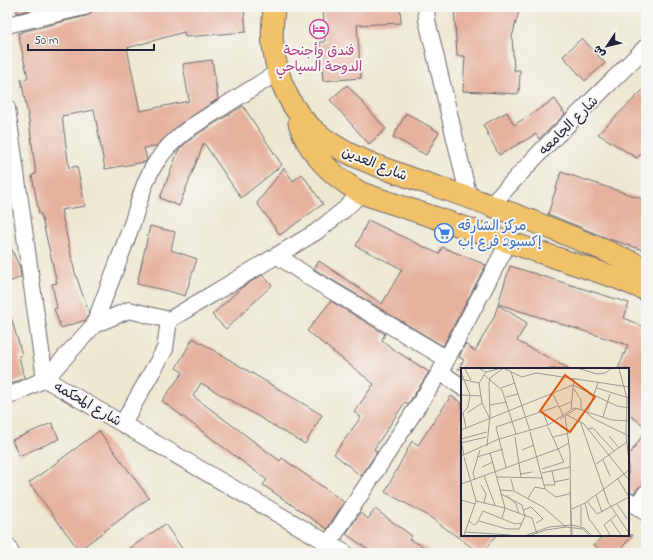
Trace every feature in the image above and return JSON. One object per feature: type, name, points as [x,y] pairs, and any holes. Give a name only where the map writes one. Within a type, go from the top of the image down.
[{"type":"main road","points":[[270,11],[273,45],[278,72],[285,92],[296,111]]},
{"type":"main road","name":"شارع العدين","points":[[296,111],[317,134],[343,152],[370,164],[491,205],[646,268]]},
{"type":"main road","name":"شارع العدين","points":[[296,111],[302,132],[316,154],[336,176],[362,193],[617,278],[646,290]]},
{"type":"street","points":[[7,25],[84,7]]},
{"type":"street","points":[[426,7],[470,198]]},
{"type":"street","name":"شارع الجامعه","points":[[491,205],[544,148],[646,47]]},
{"type":"street","points":[[7,397],[45,379],[94,325],[143,190],[154,165],[166,148],[191,127],[278,72]]},
{"type":"street","name":"شارع المحكمه","points":[[7,108],[45,379],[345,553]]},
{"type":"street","points":[[94,325],[129,310],[169,320],[316,232],[345,210],[362,193]]},
{"type":"street","points":[[329,543],[444,365],[508,242]]},
{"type":"street","points":[[278,256],[444,365],[461,385]]},
{"type":"street","points":[[123,423],[165,348],[169,320]]},
{"type":"street","points":[[637,506],[646,493]]},
{"type":"street","points":[[7,545],[11,553]]},
{"type":"building","points":[[17,7],[42,7],[17,13]]},
{"type":"building","points":[[93,7],[244,7],[246,32],[185,37],[184,32],[127,48],[140,111],[189,101],[183,64],[212,60],[218,99],[180,124],[156,146],[144,148],[147,160],[145,162],[105,169],[94,110],[62,116],[69,168],[77,166],[85,206],[61,210],[75,273],[89,313],[86,320],[61,328],[54,309],[57,308],[52,284],[57,283],[41,214],[39,214],[32,175],[36,174],[29,121],[21,79],[28,78],[18,33],[86,16],[91,14]]},
{"type":"building","points":[[323,7],[400,7],[401,23],[357,25],[361,78],[323,81],[320,42],[325,42]]},
{"type":"building","points":[[454,7],[520,7],[512,37],[514,70],[520,70],[519,94],[463,91],[465,56],[457,56]]},
{"type":"building","points":[[582,38],[605,63],[585,81],[563,56]]},
{"type":"building","points":[[347,85],[386,129],[369,144],[330,100]]},
{"type":"building","points":[[646,87],[646,149],[637,158],[598,134]]},
{"type":"building","points":[[555,99],[565,114],[539,139],[536,134],[499,155],[483,125],[507,112],[514,125]]},
{"type":"building","points":[[243,106],[282,165],[241,198],[204,143],[179,206],[160,198],[179,149],[196,135]]},
{"type":"building","points":[[406,113],[439,132],[426,155],[393,137]]},
{"type":"building","points":[[284,168],[293,181],[302,174],[323,204],[280,235],[257,203]]},
{"type":"building","points":[[561,172],[646,200],[646,251],[609,239],[548,214]]},
{"type":"building","points":[[368,220],[439,254],[442,247],[486,265],[443,346],[314,269],[319,261],[382,304],[402,269],[356,246]]},
{"type":"building","points":[[150,226],[175,232],[171,250],[197,259],[185,296],[137,284]]},
{"type":"building","points":[[7,239],[20,268],[21,277],[7,283]]},
{"type":"building","points":[[510,266],[629,303],[624,318],[646,328],[646,427],[629,415],[629,368],[618,368],[628,345],[498,304]]},
{"type":"building","points":[[262,275],[272,285],[226,329],[212,315],[241,288]]},
{"type":"building","points":[[331,301],[385,334],[382,340],[393,349],[429,372],[408,404],[405,402],[374,449],[377,452],[361,476],[334,454],[361,417],[354,412],[374,384],[307,331]]},
{"type":"building","points":[[498,305],[527,323],[517,341],[568,368],[458,369],[464,360],[459,357],[465,344],[475,351],[494,317]]},
{"type":"building","points":[[7,317],[11,317],[22,355],[19,356],[24,378],[7,386]]},
{"type":"building","points":[[193,338],[322,415],[305,444],[201,383],[193,396],[280,461],[282,458],[344,502],[327,529],[263,485],[267,480],[162,401],[183,372],[176,368]]},
{"type":"building","points":[[451,396],[461,402],[461,536],[495,536],[483,553],[480,553],[427,515],[385,492],[412,441],[418,445]]},
{"type":"building","points":[[52,423],[59,439],[19,456],[12,440]]},
{"type":"building","points":[[646,430],[646,484],[639,487],[634,493],[629,491],[629,456]]},
{"type":"building","points":[[99,431],[149,498],[79,550],[29,483]]},
{"type":"building","points":[[375,509],[412,536],[409,539],[436,553],[373,553],[346,534],[360,513],[368,519]]},
{"type":"building","points":[[165,524],[185,553],[123,553]]},
{"type":"building","points":[[633,535],[617,553],[604,553],[594,545],[602,536]]},
{"type":"place","name":"فندق وأجنحة الدوحة السياحي","points":[[319,29]]},
{"type":"place","name":"مركز الشارقه إكسبو2 فرع إب","points":[[444,233]]}]
